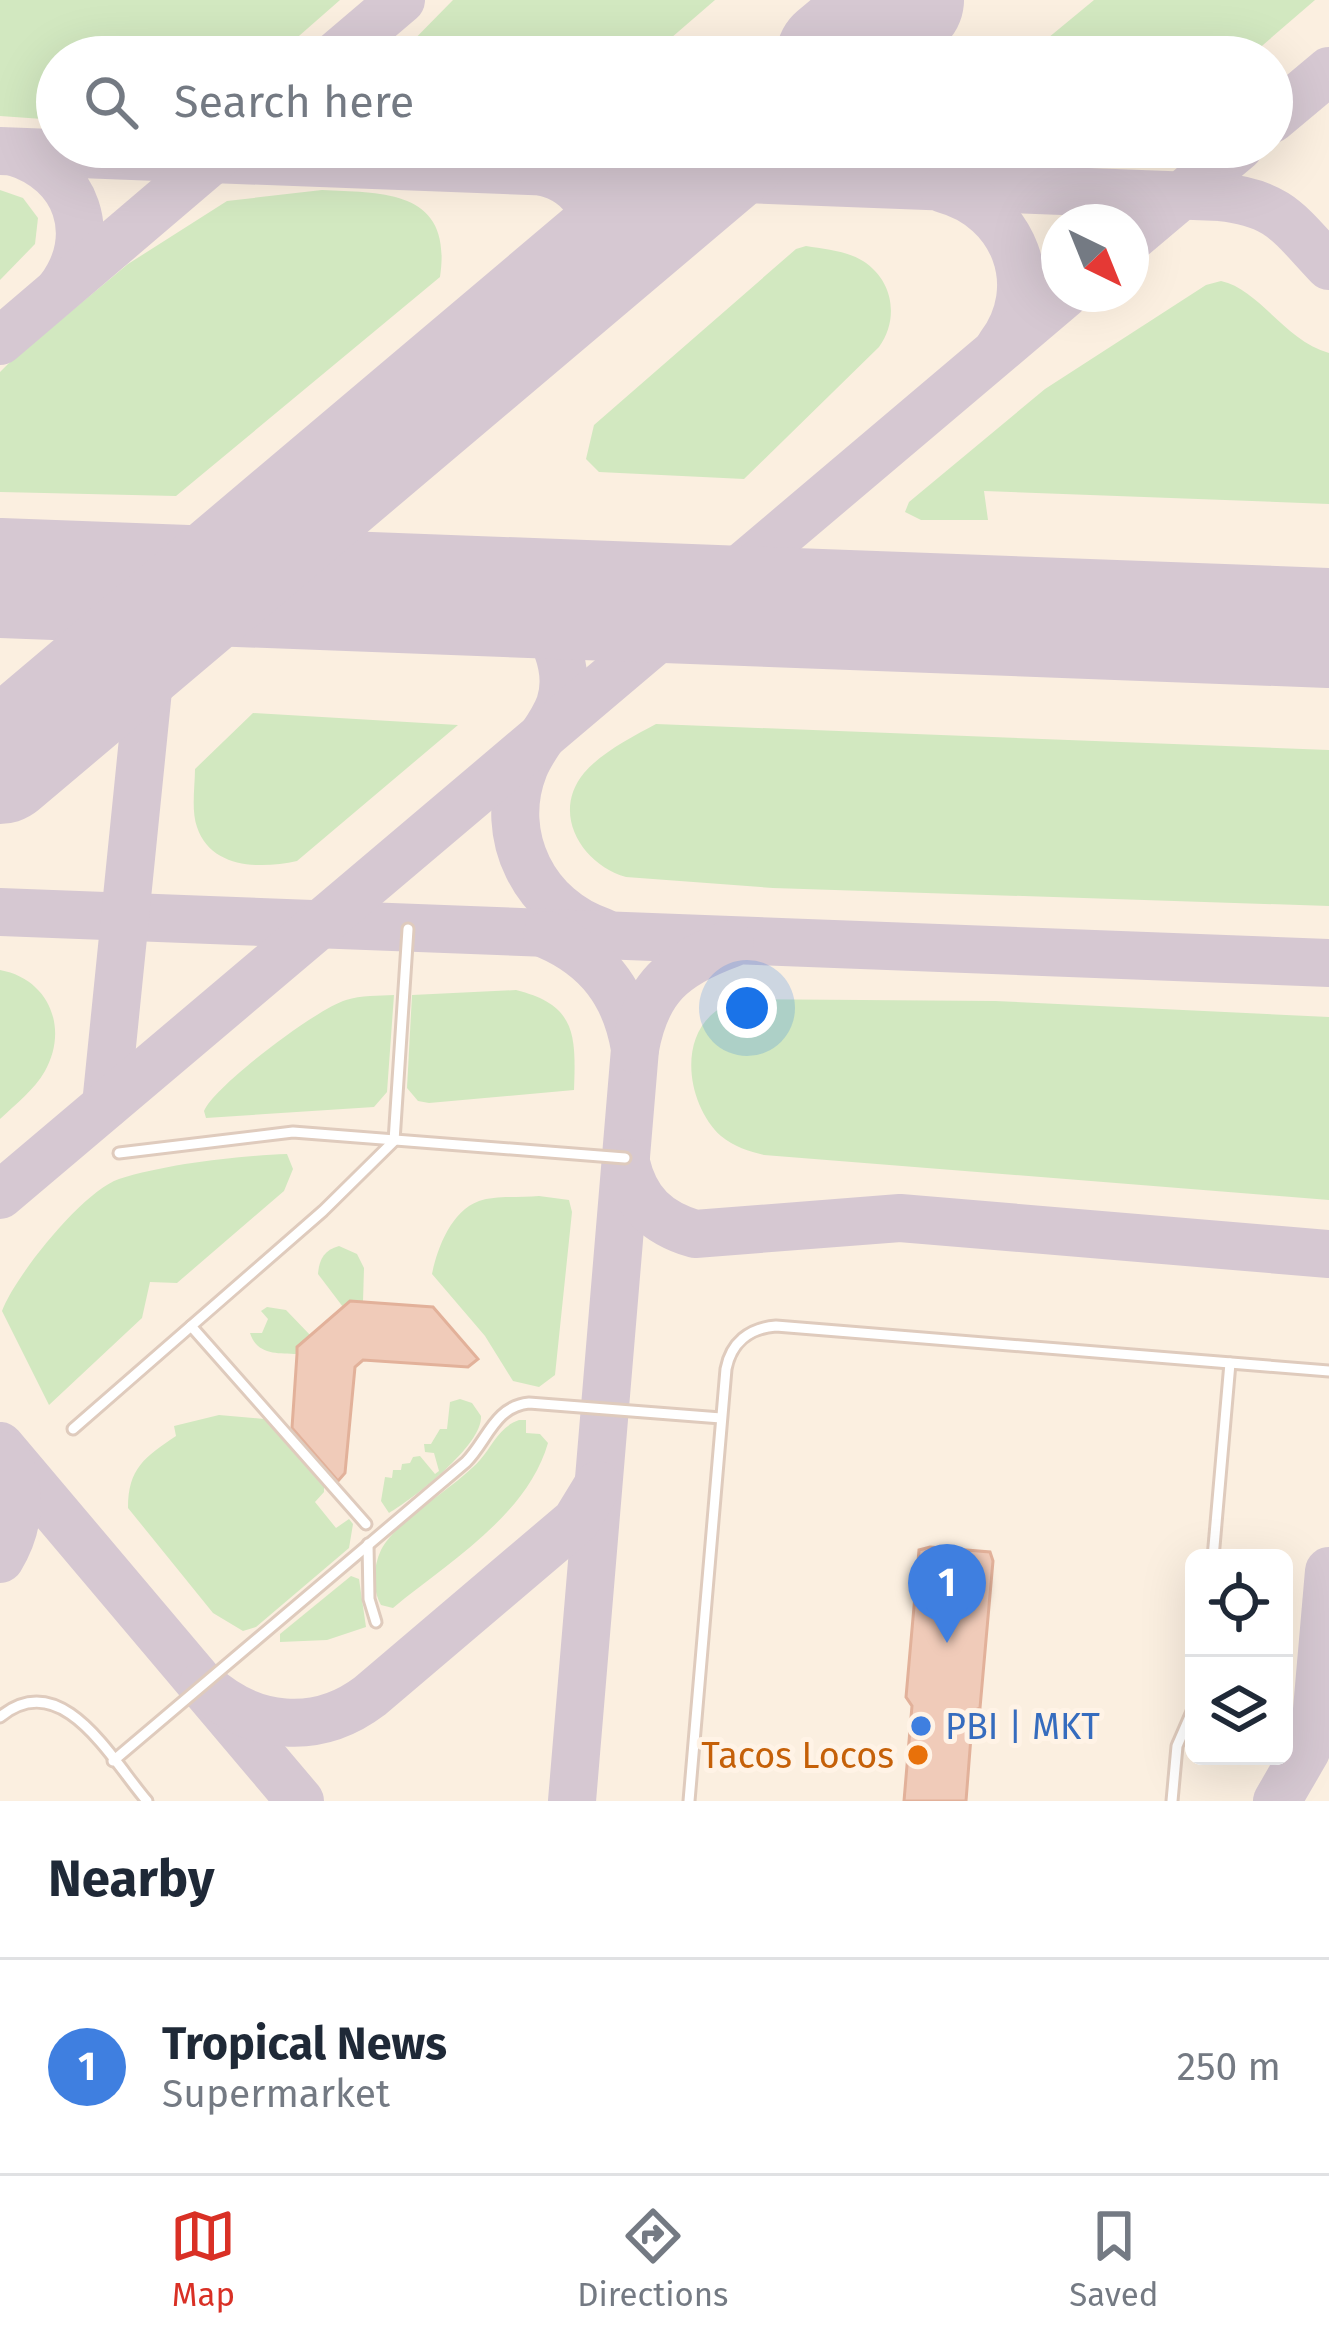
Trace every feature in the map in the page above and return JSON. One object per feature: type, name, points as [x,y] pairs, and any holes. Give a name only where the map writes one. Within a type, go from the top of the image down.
[{"type":"lane","points":[[73,1429],[323,1210],[394,1141],[408,929]]},
{"type":"lane","points":[[119,1153],[293,1132],[625,1158]]},
{"type":"lane","points":[[190,1326],[366,1524]]},
{"type":"lane","points":[[689,1801],[722,1418],[730,1354],[746,1335],[769,1326],[1329,1371]]},
{"type":"lane","points":[[1214,1549],[1230,1363]]},
{"type":"lane","points":[[112,1761],[466,1462],[500,1414],[518,1404],[722,1418]]},
{"type":"lane","points":[[368,1544],[369,1599],[376,1622]]},
{"type":"lane","points":[[0,1717],[26,1702],[57,1703],[76,1717],[147,1801]]},
{"type":"lane","points":[[1172,1801],[1177,1746],[1185,1728]]},
{"type":"green space","points":[[0,0],[340,0],[299,36],[36,36],[36,119],[0,116]]},
{"type":"green space","points":[[453,0],[715,0],[673,36],[418,36]]},
{"type":"green space","points":[[1094,0],[1315,0],[1273,36],[1050,36]]},
{"type":"green space","points":[[0,190],[23,198],[38,218],[35,244],[0,280]]},
{"type":"green space","points":[[322,190],[390,196],[425,212],[436,227],[441,248],[440,277],[176,496],[0,492],[0,372],[9,363],[128,264],[227,201]]},
{"type":"green space","points":[[806,246],[857,258],[881,279],[891,313],[879,347],[744,479],[599,472],[586,459],[594,425],[796,249]]},
{"type":"green space","points":[[1221,281],[1248,294],[1298,337],[1329,353],[1329,504],[984,491],[988,520],[921,520],[905,512],[909,502],[1045,389],[1206,285]]},
{"type":"green space","points":[[253,713],[458,725],[297,861],[253,865],[213,851],[197,827],[194,806],[195,769]]},
{"type":"green space","points":[[656,724],[1329,750],[1329,906],[773,888],[626,877],[610,871],[585,850],[571,821],[570,805],[574,789],[591,765]]},
{"type":"green space","points":[[0,970],[17,975],[42,995],[50,1008],[55,1038],[41,1078],[0,1119]]},
{"type":"green space","points":[[516,990],[551,1004],[568,1025],[574,1090],[418,1101],[407,1088],[412,995]]},
{"type":"green space","points":[[394,995],[387,1092],[374,1107],[206,1118],[204,1111],[227,1084],[314,1017],[352,998]]},
{"type":"green space","points":[[746,999],[995,1001],[1329,1017],[1329,1200],[747,1150],[726,1140],[710,1123],[692,1072],[692,1054],[705,1021],[719,1009]]},
{"type":"green space","points":[[287,1154],[293,1169],[284,1191],[177,1283],[150,1282],[142,1318],[49,1405],[2,1311],[35,1257],[70,1217],[119,1179],[202,1162]]},
{"type":"green space","points":[[493,1198],[569,1200],[572,1212],[555,1375],[539,1387],[513,1381],[485,1336],[432,1274],[447,1232],[469,1206]]},
{"type":"green space","points":[[339,1246],[357,1254],[364,1268],[363,1302],[343,1307],[318,1274],[323,1256]]},
{"type":"green space","points":[[267,1307],[286,1310],[311,1336],[297,1354],[269,1351],[253,1340],[250,1333],[262,1333],[268,1319],[261,1311]]},
{"type":"green space","points":[[450,1402],[472,1403],[481,1416],[471,1441],[429,1484],[389,1513],[381,1501],[385,1477],[392,1478],[393,1470],[401,1470],[402,1464],[420,1456],[435,1474],[439,1471],[434,1453],[425,1452],[424,1444],[431,1444],[440,1429],[447,1429]]},
{"type":"green space","points":[[219,1415],[264,1419],[324,1487],[315,1502],[336,1528],[349,1519],[353,1524],[349,1548],[256,1627],[243,1631],[213,1613],[128,1508],[135,1473],[147,1457],[176,1436],[174,1426]]},
{"type":"green space","points":[[526,1420],[526,1433],[540,1434],[548,1443],[523,1493],[461,1555],[393,1608],[381,1605],[375,1571],[389,1538],[469,1471],[501,1432]]},
{"type":"green space","points":[[351,1576],[359,1579],[366,1627],[327,1640],[280,1642],[280,1634]]},
{"type":"building","points":[[350,1301],[433,1307],[478,1359],[468,1367],[363,1360],[355,1367],[345,1473],[338,1481],[292,1428],[297,1347]]},
{"type":"building","points":[[919,1550],[990,1552],[993,1561],[966,1801],[904,1801],[912,1706],[906,1697]]},
{"type":"taxiway","points":[[359,36],[401,0]]},
{"type":"taxiway","points":[[1293,101],[1329,71]]},
{"type":"taxiway","points":[[0,151],[36,152]]},
{"type":"taxiway","points":[[14,152],[36,161]]},
{"type":"taxiway","points":[[45,168],[67,190],[80,227],[79,248],[60,289]]},
{"type":"taxiway","points":[[0,341],[203,168]]},
{"type":"taxiway","points":[[451,168],[1220,197],[1271,211],[1329,266]]},
{"type":"taxiway","points":[[1149,223],[1214,168]]},
{"type":"taxiway","points":[[543,172],[572,185],[589,207],[595,234],[590,265]]},
{"type":"taxiway","points":[[643,220],[726,187]]},
{"type":"taxiway","points":[[944,189],[989,213],[1015,252],[1020,299],[1000,346]]},
{"type":"taxiway","points":[[0,1195],[1044,312]]},
{"type":"taxiway","points":[[106,1105],[149,680],[168,633],[211,586]]},
{"type":"taxiway","points":[[489,596],[516,602],[535,614],[557,649],[563,677],[560,704],[524,768],[517,794],[519,844],[528,867],[558,907],[603,932]]},
{"type":"taxiway","points":[[0,912],[1329,963]]},
{"type":"taxiway","points":[[547,935],[581,954],[607,980],[625,1011],[635,1049],[572,1801]]},
{"type":"taxiway","points":[[635,1049],[646,1010],[665,982],[693,961],[730,944]]},
{"type":"taxiway","points":[[626,1163],[635,1189],[650,1209],[669,1224],[695,1234],[900,1218],[1329,1254]]},
{"type":"taxiway","points":[[0,1446],[300,1801]]},
{"type":"taxiway","points":[[0,1559],[17,1508],[6,1456]]},
{"type":"taxiway","points":[[203,1685],[222,1700],[263,1719],[306,1722],[349,1709],[576,1521],[598,1485]]},
{"type":"taxiway","points":[[1277,1801],[1306,1751],[1316,1721],[1329,1571]]},
{"type":"runway","points":[[861,36],[904,0]]},
{"type":"runway","points":[[0,764],[705,168]]},
{"type":"runway","points":[[0,578],[1329,628]]},
{"type":"place","name":"Tropical News","points":[[947,1643]]},
{"type":"place","name":"PBI | MKT","points":[[921,1726]]},
{"type":"place","name":"Tacos Locos","points":[[918,1755]]}]
